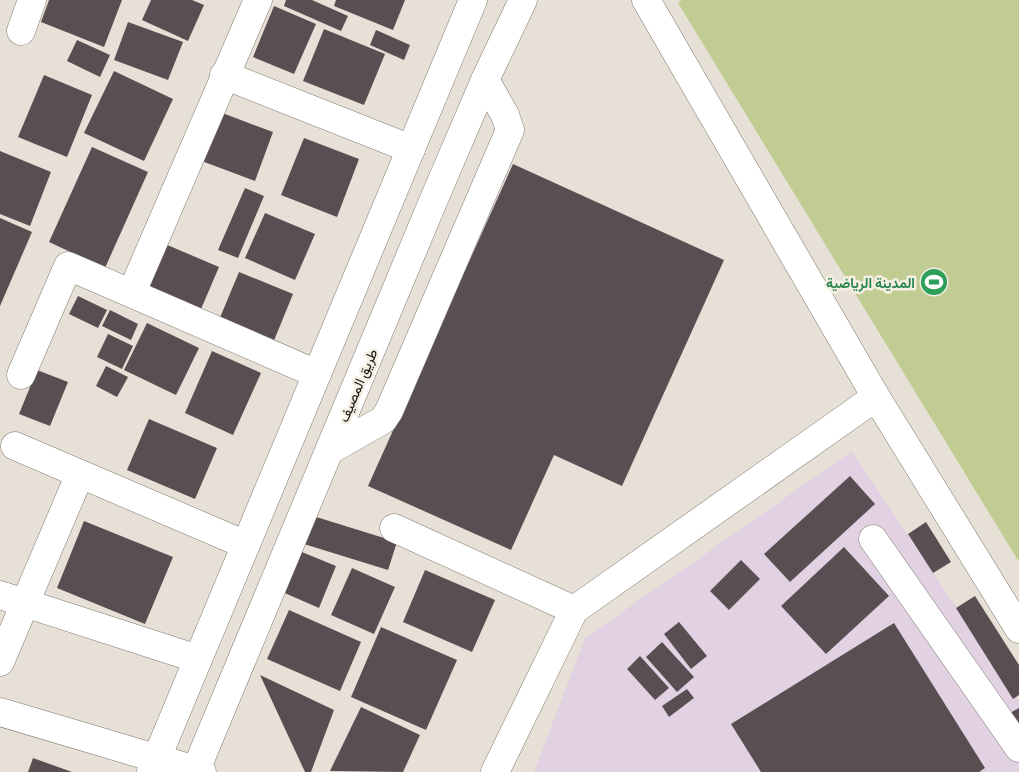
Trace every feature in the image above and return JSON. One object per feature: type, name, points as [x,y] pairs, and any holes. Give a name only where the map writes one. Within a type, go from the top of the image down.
[{"type":"street","points":[[21,31],[32,0]]},
{"type":"street","points":[[132,292],[258,0]]},
{"type":"street","points":[[154,766],[473,0]]},
{"type":"street","name":"طريق المصيف","points":[[198,771],[330,450],[486,80],[523,0]]},
{"type":"street","points":[[646,0],[876,397],[1019,629]]},
{"type":"street","points":[[224,76],[411,149]]},
{"type":"street","points":[[330,450],[383,420],[389,411],[510,130],[506,115],[486,80]]},
{"type":"street","points":[[21,375],[66,267],[70,266],[317,374]]},
{"type":"street","points":[[495,772],[574,610],[876,397]]},
{"type":"street","points":[[15,446],[246,545]]},
{"type":"street","points":[[0,662],[12,600],[80,474]]},
{"type":"street","points":[[394,528],[574,610]]},
{"type":"street","points":[[873,539],[1019,748]]},
{"type":"street","points":[[12,600],[198,659]]},
{"type":"street","points":[[0,712],[154,766],[198,771]]},
{"type":"shaded area","points":[[852,451],[1019,701],[1019,772],[534,772],[585,638]]},
{"type":"green space","name":"المدينة الرياضية","points":[[681,0],[1019,0],[1019,562],[678,3]]},
{"type":"building","points":[[49,0],[122,0],[104,47],[41,22]]},
{"type":"building","points":[[151,0],[192,0],[204,5],[188,41],[142,20]]},
{"type":"building","points":[[286,0],[312,0],[348,16],[341,31],[284,6]]},
{"type":"building","points":[[336,0],[405,0],[393,30],[334,6]]},
{"type":"building","points":[[274,6],[316,24],[294,74],[253,57]]},
{"type":"building","points":[[128,22],[183,42],[168,80],[114,60]]},
{"type":"building","points":[[324,29],[385,54],[364,105],[303,81]]},
{"type":"building","points":[[376,30],[410,45],[404,60],[370,45]]},
{"type":"building","points":[[77,40],[110,55],[100,77],[67,61]]},
{"type":"building","points":[[114,71],[173,99],[144,161],[84,133]]},
{"type":"building","points":[[44,75],[92,95],[67,157],[18,137]]},
{"type":"building","points":[[217,111],[273,132],[255,181],[199,160]]},
{"type":"building","points":[[304,138],[359,159],[337,217],[281,195]]},
{"type":"building","points":[[92,147],[148,172],[105,268],[49,242]]},
{"type":"building","points":[[0,151],[51,172],[30,226],[0,214]]},
{"type":"building","points":[[513,164],[724,260],[622,486],[554,455],[511,550],[368,486]]},
{"type":"building","points":[[245,188],[264,196],[238,258],[218,250]]},
{"type":"building","points":[[265,213],[315,234],[295,280],[245,258]]},
{"type":"building","points":[[0,218],[32,232],[0,306]]},
{"type":"building","points":[[165,244],[219,267],[198,316],[144,292]]},
{"type":"building","points":[[239,272],[293,294],[273,343],[219,320]]},
{"type":"building","points":[[78,296],[107,310],[98,328],[69,314]]},
{"type":"building","points":[[110,310],[138,324],[131,340],[102,326]]},
{"type":"building","points":[[147,323],[199,348],[176,395],[124,370]]},
{"type":"building","points":[[108,334],[133,346],[122,369],[97,357]]},
{"type":"building","points":[[212,351],[261,373],[233,435],[185,413]]},
{"type":"building","points":[[106,366],[128,377],[117,397],[96,386]]},
{"type":"building","points":[[37,370],[68,382],[50,426],[19,414]]},
{"type":"building","points":[[149,419],[217,448],[195,499],[127,470]]},
{"type":"building","points":[[850,476],[875,504],[790,582],[764,554]]},
{"type":"building","points":[[313,516],[397,542],[388,570],[304,544]]},
{"type":"building","points":[[84,521],[173,557],[145,624],[57,588]]},
{"type":"building","points":[[926,522],[951,562],[933,573],[908,534]]},
{"type":"building","points":[[844,547],[889,596],[826,654],[781,606]]},
{"type":"building","points":[[297,550],[336,566],[319,608],[280,591]]},
{"type":"building","points":[[741,560],[760,579],[729,610],[710,591]]},
{"type":"building","points":[[352,568],[395,587],[374,634],[331,615]]},
{"type":"building","points":[[425,570],[495,600],[472,652],[403,622]]},
{"type":"building","points":[[975,596],[1019,665],[1019,695],[1013,699],[956,608]]},
{"type":"building","points":[[289,610],[361,642],[340,691],[267,659]]},
{"type":"building","points":[[679,622],[707,656],[691,669],[664,634]]},
{"type":"building","points":[[894,623],[985,768],[979,772],[761,772],[731,724]]},
{"type":"building","points":[[381,627],[457,660],[426,730],[351,697]]},
{"type":"building","points":[[662,642],[694,677],[677,692],[646,657]]},
{"type":"building","points":[[640,656],[669,688],[655,700],[627,669]]},
{"type":"building","points":[[260,675],[334,710],[311,772],[305,772]]},
{"type":"building","points":[[687,689],[694,698],[669,717],[662,706]]},
{"type":"building","points":[[361,707],[420,735],[403,772],[330,771]]},
{"type":"building","points":[[1019,708],[1019,728],[1010,713]]},
{"type":"building","points":[[33,758],[72,772],[28,772]]},
{"type":"place","name":"المدينة الرياضية","points":[[934,282]]}]
